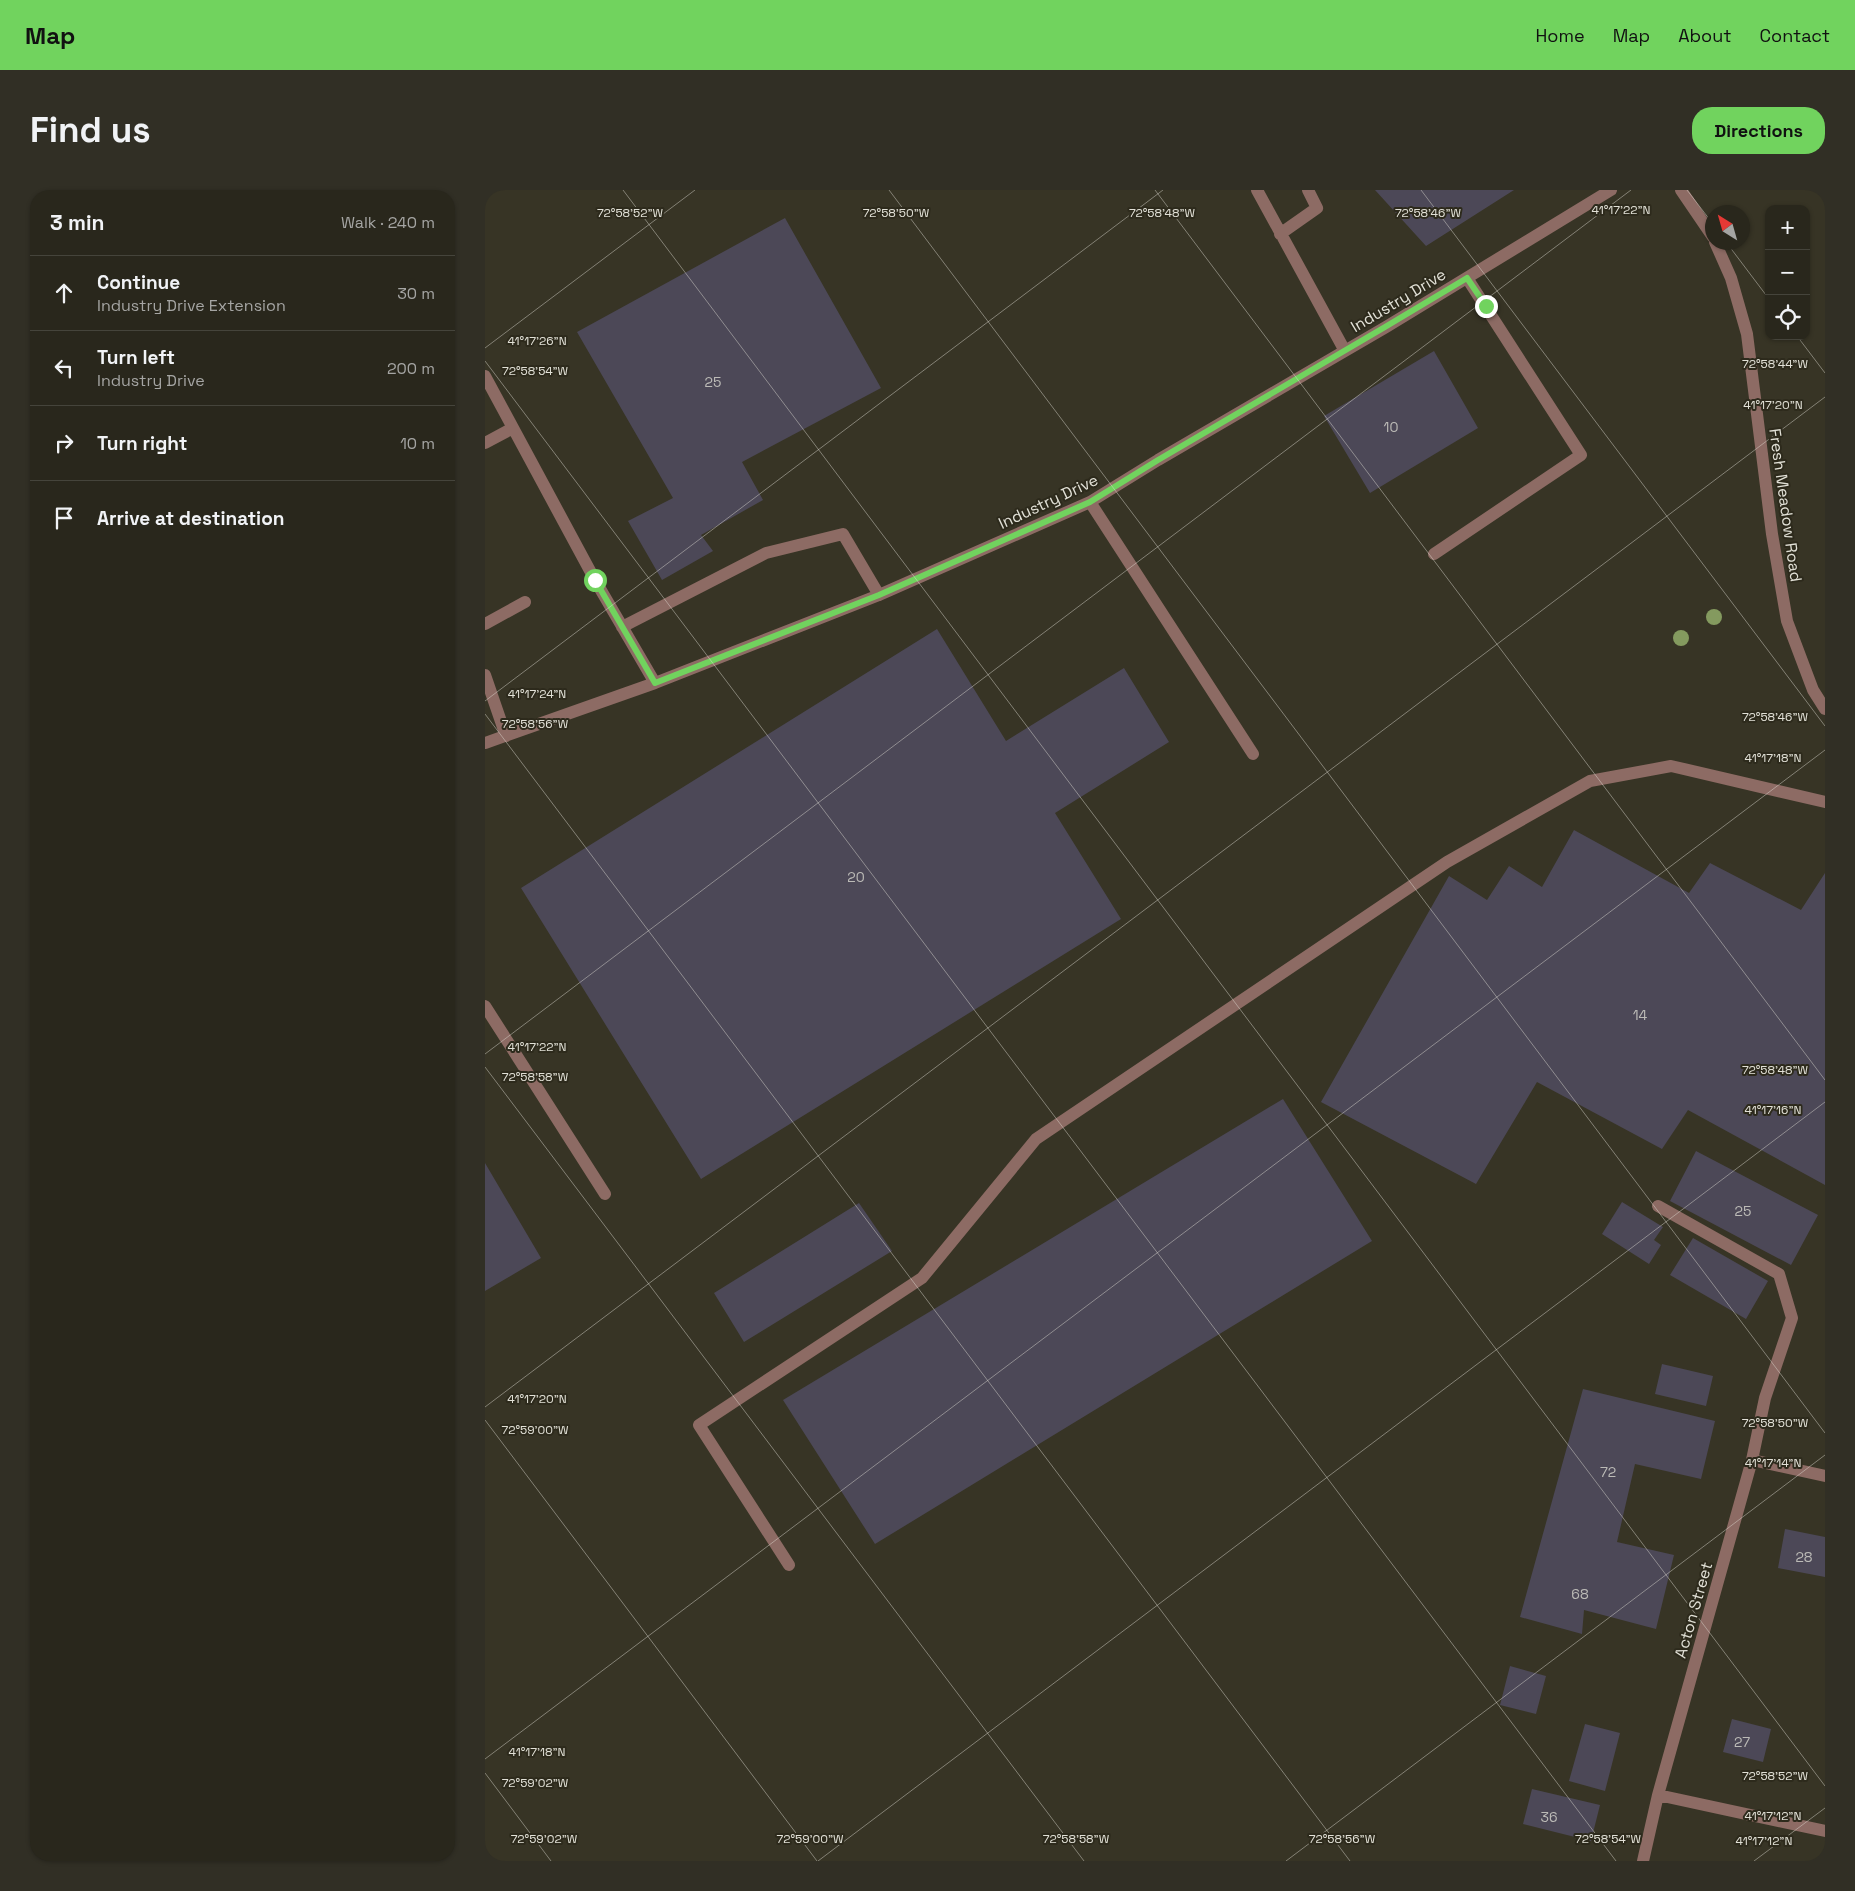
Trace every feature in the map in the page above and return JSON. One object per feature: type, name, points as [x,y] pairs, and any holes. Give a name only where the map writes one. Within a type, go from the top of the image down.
[{"type":"street","points":[[1257,190],[1345,351]]},
{"type":"street","points":[[1280,234],[1317,208],[1308,190]]},
{"type":"street","name":"Industry Drive","points":[[485,744],[655,683],[879,595],[1090,502],[1467,278],[1611,190]]},
{"type":"street","points":[[1681,190],[1705,225]]},
{"type":"street","name":"Fresh Meadow Road","points":[[1719,250],[1731,278],[1747,334],[1772,534],[1787,621],[1813,690],[1825,709]]},
{"type":"street","points":[[1434,554],[1581,455],[1467,278]]},
{"type":"street","points":[[485,376],[590,571],[655,683]]},
{"type":"street","points":[[485,443],[513,428]]},
{"type":"street","points":[[1090,502],[1253,754]]},
{"type":"street","points":[[622,627],[766,553],[843,534],[879,595]]},
{"type":"street","points":[[485,624],[525,602]]},
{"type":"street","points":[[485,675],[506,736]]},
{"type":"street","points":[[789,1565],[699,1425],[922,1278],[1037,1139],[1447,862],[1590,781],[1671,766],[1825,802]]},
{"type":"street","points":[[485,1006],[605,1194]]},
{"type":"street","name":"Acton Street","points":[[1643,1861],[1658,1795],[1752,1460],[1765,1398],[1792,1318],[1779,1274],[1658,1206]]},
{"type":"street","points":[[1752,1460],[1825,1476]]},
{"type":"street","points":[[1658,1795],[1825,1831]]},
{"type":"building","points":[[1375,190],[1514,190],[1426,246]]},
{"type":"building","points":[[785,218],[881,388],[742,462],[763,500],[701,535],[713,551],[662,580],[628,521],[673,498],[577,332]]},
{"type":"building","points":[[1434,351],[1478,428],[1370,493],[1324,416]]},
{"type":"building","points":[[937,629],[1006,741],[1124,668],[1169,742],[1055,813],[1121,919],[701,1179],[521,888]]},
{"type":"building","points":[[1574,830],[1689,893],[1710,863],[1801,910],[1825,873],[1825,1185],[1688,1110],[1662,1149],[1537,1082],[1476,1184],[1321,1102],[1449,876],[1487,900],[1509,866],[1542,887]]},
{"type":"building","points":[[1283,1099],[1372,1241],[875,1544],[783,1400]]},
{"type":"building","points":[[1696,1151],[1818,1215],[1791,1265],[1670,1201]]},
{"type":"building","points":[[485,1163],[541,1258],[485,1291]]},
{"type":"building","points":[[1622,1202],[1663,1227],[1654,1240],[1661,1245],[1649,1264],[1602,1234]]},
{"type":"building","points":[[859,1203],[892,1251],[744,1342],[714,1293]]},
{"type":"building","points":[[1693,1238],[1768,1281],[1746,1319],[1670,1275]]},
{"type":"building","points":[[1662,1364],[1713,1376],[1706,1406],[1655,1394]]},
{"type":"building","points":[[1583,1389],[1715,1421],[1701,1479],[1635,1464],[1617,1542],[1674,1555],[1656,1629],[1584,1610],[1582,1634],[1520,1617]]},
{"type":"building","points":[[1785,1529],[1825,1537],[1825,1577],[1778,1568]]},
{"type":"building","points":[[1510,1666],[1546,1676],[1536,1714],[1500,1705]]},
{"type":"building","points":[[1732,1719],[1771,1729],[1763,1762],[1723,1752]]},
{"type":"building","points":[[1585,1724],[1620,1733],[1605,1791],[1569,1781]]},
{"type":"building","points":[[1532,1789],[1600,1805],[1591,1841],[1523,1824]]},
{"type":"route","points":[[595,580],[655,683],[879,595],[1090,502],[1467,278],[1486,306]]}]
